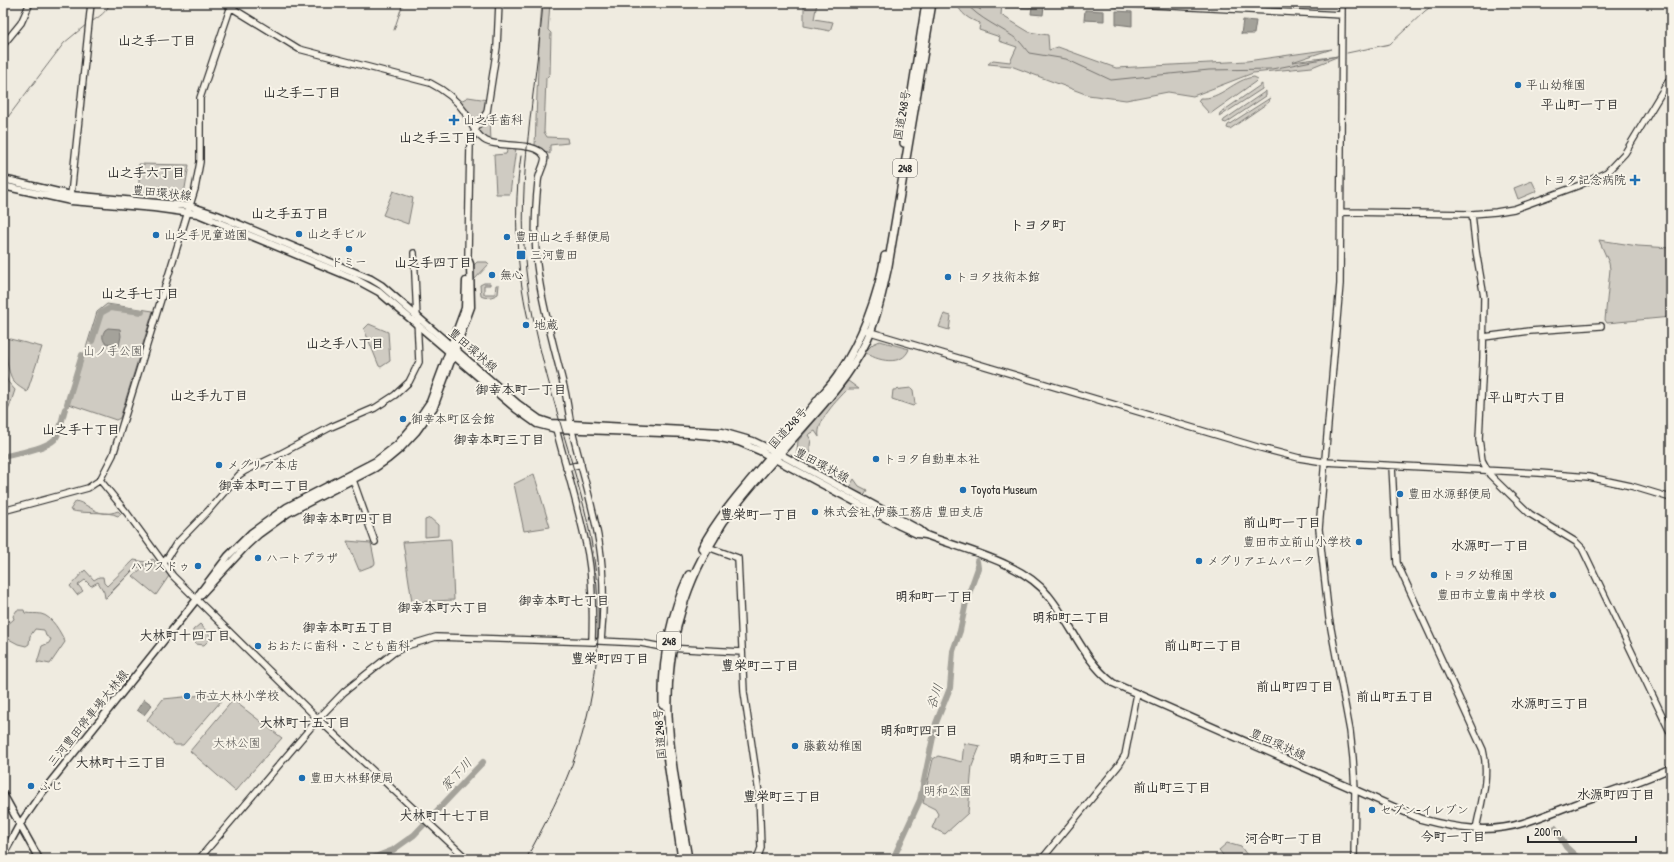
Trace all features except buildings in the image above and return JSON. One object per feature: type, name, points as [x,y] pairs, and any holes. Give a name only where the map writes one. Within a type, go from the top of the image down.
[{"type":"highway","name":"国道248号","points":[[682,859],[665,741],[663,696],[670,648],[688,590],[706,547],[725,519],[774,455],[834,382],[852,353],[863,331],[881,276],[884,262],[926,3]]},
{"type":"highway","name":"国道248号","points":[[774,455],[829,399],[857,359],[870,332],[888,266],[932,3]]},
{"type":"highway","name":"国道248号","points":[[670,648],[668,697],[669,729],[688,859]]},
{"type":"main road","name":"豊田環状線","points":[[3,179],[71,195],[189,209],[217,214],[371,279],[381,285],[452,349],[530,414],[551,422],[571,427],[711,436],[739,442],[774,455],[900,526],[917,534],[926,535],[1004,564],[1023,573],[1048,594],[1084,652],[1098,670],[1114,682],[1137,694],[1421,819],[1445,826],[1476,829],[1499,828],[1523,823],[1618,789],[1671,768]]},
{"type":"main road","name":"豊田環状線","points":[[3,186],[71,201],[189,209],[369,285],[417,325],[452,349]]},
{"type":"main road","name":"三河豊田停車場大林線","points":[[197,599],[201,590],[212,576],[242,541],[251,533],[287,507],[376,461],[397,445],[415,424],[430,402],[471,307],[470,264],[468,257]]},
{"type":"main road","name":"三河豊田停車場大林線","points":[[3,855],[20,824],[41,794],[197,599],[258,534],[288,513],[375,468],[400,449],[416,432],[434,407],[454,357],[452,349]]},
{"type":"main road","name":"豊田環状線","points":[[454,357],[531,421],[556,429],[571,427]]},
{"type":"main road","points":[[3,794],[39,859]]},
{"type":"street","points":[[3,45],[21,23],[30,3]]},
{"type":"street","points":[[71,195],[91,3]]},
{"type":"street","points":[[224,3],[231,5],[300,49],[422,80],[439,87],[456,102],[479,137],[493,144],[517,145],[540,151],[545,158],[545,162],[539,172],[536,197],[538,266],[546,315],[566,397],[571,427],[592,506],[600,551],[603,622],[596,642]]},
{"type":"street","points":[[468,257],[470,144],[475,130],[487,112],[496,47],[499,3]]},
{"type":"street","points":[[1114,3],[1342,15]]},
{"type":"street","points":[[1342,3],[1340,284],[1319,529],[1329,618],[1352,744],[1355,790],[1354,859]]},
{"type":"street","points":[[3,511],[88,488],[100,480],[113,455],[196,184],[200,162],[200,98],[202,88],[231,5]]},
{"type":"street","points":[[1341,212],[1472,214],[1496,212],[1514,209],[1580,185],[1607,172],[1626,153],[1671,77]]},
{"type":"street","points":[[1472,214],[1476,251],[1484,290],[1484,337],[1479,444],[1482,460],[1487,471],[1514,500],[1530,514],[1576,542],[1582,548],[1671,734]]},
{"type":"street","points":[[164,563],[179,540],[208,511],[239,475],[331,426],[375,408],[395,395],[409,382],[419,362],[414,253]]},
{"type":"street","points":[[1484,337],[1530,331],[1600,326]]},
{"type":"street","points":[[863,331],[1257,448],[1299,458],[1324,462],[1589,477],[1632,486],[1671,498]]},
{"type":"street","points":[[556,429],[588,554],[596,642]]},
{"type":"street","points":[[566,468],[581,464]]},
{"type":"street","points":[[1392,466],[1397,563],[1483,750],[1486,761],[1484,785],[1476,829]]},
{"type":"street","points":[[100,480],[173,576],[318,719],[467,859]]},
{"type":"street","points":[[353,480],[375,542]]},
{"type":"street","points":[[706,547],[738,558],[744,692],[759,793],[761,848],[757,859]]},
{"type":"street","points":[[199,859],[318,719],[344,692],[393,653],[406,646],[426,639],[459,637],[641,643],[670,648],[742,652]]},
{"type":"street","points":[[1042,859],[1125,755],[1137,694]]},
{"type":"green space","points":[[542,3],[550,3],[548,30],[551,33],[550,74],[546,78],[544,132],[547,137],[567,138],[568,143],[550,145],[550,154],[535,146]]},
{"type":"green space","points":[[804,3],[817,3],[814,19],[833,22],[830,31],[804,26]]},
{"type":"green space","points":[[957,3],[970,3],[981,10],[973,3],[1046,3],[1046,6],[1031,5],[1030,8],[1004,7],[1004,4],[1002,4],[1001,15],[1029,32],[1048,35],[1049,50],[1058,47],[1116,68],[1247,61],[1332,49],[1292,62],[1339,56],[1312,67],[1253,73],[1193,96],[1168,92],[1126,100],[1088,95],[1011,66],[988,64],[993,60],[1010,62],[1017,47],[999,41],[1000,37],[979,30],[980,23],[966,16],[960,10]]},
{"type":"green space","points":[[1254,77],[1258,79],[1210,114],[1198,101],[1200,98],[1214,96],[1240,81]]},
{"type":"green space","points":[[1262,84],[1262,89],[1219,117],[1220,113]]},
{"type":"green space","points":[[1266,91],[1266,96],[1226,123],[1223,122],[1224,120]]},
{"type":"green space","points":[[468,97],[488,100],[486,112],[490,118],[491,142],[481,136],[459,102]]},
{"type":"green space","points":[[1270,98],[1269,102],[1230,129],[1227,128],[1228,125]]},
{"type":"green space","points":[[508,148],[516,148],[510,194],[496,194],[494,155],[506,154]]},
{"type":"green space","points":[[139,164],[189,165],[184,194],[139,194]]},
{"type":"green space","points":[[1532,181],[1537,191],[1518,199],[1514,188]]},
{"type":"green space","points":[[393,191],[413,198],[408,224],[383,215]]},
{"type":"green space","points":[[1599,240],[1638,246],[1671,248],[1671,317],[1607,323],[1605,320],[1610,269]]},
{"type":"green space","points":[[477,262],[487,262],[489,264],[474,280],[474,265]]},
{"type":"green space","points":[[490,283],[490,285],[484,285],[484,294],[495,294],[496,285],[499,285],[498,294],[490,297],[481,296],[480,285]]},
{"type":"green space","name":"山ノ手公園","points":[[107,304],[153,311],[120,418],[116,420],[69,404],[97,312]]},
{"type":"green space","points":[[944,314],[951,316],[949,330],[939,327]]},
{"type":"green space","points":[[369,324],[388,332],[390,361],[381,367],[379,366],[364,329]]},
{"type":"green space","points":[[6,338],[42,347],[27,392],[15,383],[9,372]]},
{"type":"green space","points":[[880,341],[909,349],[906,355],[901,358],[889,361],[876,358],[865,352],[873,344]]},
{"type":"green space","points":[[3,367],[8,382],[15,390],[9,408],[3,417]]},
{"type":"green space","points":[[848,381],[859,389],[848,389],[828,411],[821,424],[819,437],[815,431],[808,435],[811,440],[810,447],[812,464],[825,471],[827,466],[838,475],[846,475],[849,479],[845,485],[796,459],[798,441]]},
{"type":"green space","points":[[911,388],[913,390],[915,404],[913,406],[892,399],[893,390]]},
{"type":"green space","points":[[534,474],[550,527],[524,531],[514,484]]},
{"type":"green space","points":[[854,479],[859,486],[867,490],[864,495],[849,488]]},
{"type":"green space","points":[[76,501],[81,503],[102,513],[70,510]]},
{"type":"green space","points":[[118,511],[121,514],[118,516],[108,513]]},
{"type":"green space","points":[[430,518],[438,525],[438,536],[425,537],[425,520]]},
{"type":"green space","points":[[450,539],[454,600],[412,602],[403,542]]},
{"type":"green space","points":[[347,541],[371,543],[375,563],[374,565],[359,570]]},
{"type":"green space","points":[[153,559],[157,563],[135,568],[106,598],[98,582],[91,586],[85,580],[78,585],[83,591],[77,595],[70,586],[85,570],[94,580],[99,577],[103,577],[104,583],[107,586],[134,560],[146,562]]},
{"type":"green space","points":[[158,565],[162,567],[169,576],[156,595],[133,576],[141,569]]},
{"type":"green space","points":[[17,610],[24,610],[25,613],[45,615],[59,630],[65,642],[50,664],[40,662],[37,663],[42,646],[49,643],[51,639],[46,636],[44,630],[35,629],[30,636],[29,644],[26,646],[18,644],[3,636],[3,625],[7,625],[14,619],[13,616]]},
{"type":"green space","points":[[200,624],[212,637],[204,645],[196,644],[192,638],[193,630]]},
{"type":"green space","points":[[214,694],[222,700],[183,745],[175,745],[147,720],[163,699]]},
{"type":"green space","name":"大林公園","points":[[233,700],[282,738],[235,791],[190,751]]},
{"type":"green space","name":"明和公園","points":[[964,743],[980,746],[972,766],[968,813],[945,834],[932,828],[938,814],[935,809],[923,803],[933,759],[938,756],[962,762]]},
{"type":"green space","points":[[1227,843],[1241,847],[1250,859],[1226,859],[1219,850]]},
{"type":"shaded area","points":[[1032,6],[1044,6],[1043,15],[1031,14]]},
{"type":"shaded area","points":[[1085,10],[1104,11],[1104,21],[1084,20]]},
{"type":"shaded area","points":[[1116,11],[1132,12],[1132,26],[1116,24]]},
{"type":"shaded area","points":[[1243,20],[1256,21],[1254,34],[1241,34]]},
{"type":"shaded area","points":[[108,328],[120,329],[121,336],[119,346],[116,347],[113,344],[105,343],[103,335],[105,330]]},
{"type":"shaded area","points":[[144,699],[152,705],[144,715],[137,710]]},
{"type":"waterway","points":[[91,22],[105,12],[110,3]]},
{"type":"waterway","points":[[394,30],[403,3]]},
{"type":"waterway","points":[[966,3],[984,19],[1013,36],[1029,53],[1066,59],[1111,80],[1209,70],[1272,69],[1337,56]]},
{"type":"waterway","points":[[1347,53],[1390,44],[1425,11],[1436,3]]},
{"type":"waterway","points":[[3,129],[5,121],[64,43],[87,24]]},
{"type":"waterway","points":[[92,341],[101,313],[110,308],[142,312]]},
{"type":"waterway","points":[[67,404],[82,355]]},
{"type":"waterway","points":[[3,457],[33,450],[54,440],[57,436],[65,409]]},
{"type":"waterway","points":[[182,534],[205,510]]},
{"type":"waterway","name":"谷川","points":[[893,859],[920,800],[936,723],[950,688],[953,651],[960,631],[966,602],[978,568],[977,561]]},
{"type":"waterway","points":[[107,596],[136,567],[156,562]]},
{"type":"waterway","name":"家下川","points":[[370,859],[393,850],[414,835],[483,762]]},
{"type":"waterway","points":[[1555,828],[1566,847],[1579,859]]},
{"type":"railway","points":[[526,859],[560,793],[577,751],[586,721],[592,691],[598,629],[598,599],[591,537],[543,361],[530,301],[526,271],[523,204],[525,170],[543,3]]},
{"type":"railway","points":[[521,156],[517,196],[517,238],[518,258],[528,319]]},
{"type":"place","name":"平山幼稚園","points":[[1518,85]]},
{"type":"place","name":"山之手歯科","points":[[454,120]]},
{"type":"place","name":"トヨタ記念病院","points":[[1635,180]]},
{"type":"place","name":"山之手ビル","points":[[299,234]]},
{"type":"place","name":"山之手児童遊園","points":[[156,235]]},
{"type":"place","name":"豊田山之手郵便局","points":[[507,237]]},
{"type":"place","name":"ドミー","points":[[349,249]]},
{"type":"place","name":"三河豊田","points":[[521,255]]},
{"type":"place","name":"無心","points":[[492,275]]},
{"type":"place","name":"トヨタ技術本館","points":[[948,277]]},
{"type":"place","name":"地蔵","points":[[526,325]]},
{"type":"place","name":"御幸本町区会館","points":[[403,419]]},
{"type":"place","name":"トヨタ自動車本社","points":[[876,459]]},
{"type":"place","name":"メグリア本店","points":[[219,465]]},
{"type":"place","name":"Toyota Museum","points":[[963,490]]},
{"type":"place","name":"豊田水源郵便局","points":[[1400,494]]},
{"type":"place","name":"株式会社 伊藤工務店 豊田支店","points":[[815,512]]},
{"type":"place","name":"豊田市立前山小学校","points":[[1359,542]]},
{"type":"place","name":"ハートプラザ","points":[[258,558]]},
{"type":"place","name":"メグリアエムパーク","points":[[1199,561]]},
{"type":"place","name":"ハウスドゥ","points":[[198,566]]},
{"type":"place","name":"トヨタ幼稚園","points":[[1434,575]]},
{"type":"place","name":"豊田市立豊南中学校","points":[[1553,595]]},
{"type":"place","name":"おおたに歯科・こども歯科","points":[[258,646]]},
{"type":"place","name":"市立大林小学校","points":[[187,696]]},
{"type":"place","name":"藤藪幼稚園","points":[[795,746]]},
{"type":"place","name":"豊田大林郵便局","points":[[302,778]]},
{"type":"place","name":"ふじ","points":[[31,786]]},
{"type":"place","name":"セブン-イレブン","points":[[1372,810]]},
{"type":"district","name":"山之手一丁目","points":[[157,40]]},
{"type":"district","name":"山之手二丁目","points":[[302,92]]},
{"type":"district","name":"平山町一丁目","points":[[1580,104]]},
{"type":"district","name":"山之手三丁目","points":[[438,137]]},
{"type":"district","name":"山之手六丁目","points":[[146,172]]},
{"type":"district","name":"山之手五丁目","points":[[290,213]]},
{"type":"district","name":"トヨタ町","points":[[1038,225]]},
{"type":"district","name":"山之手四丁目","points":[[433,262]]},
{"type":"district","name":"山之手七丁目","points":[[140,293]]},
{"type":"district","name":"山之手八丁目","points":[[345,343]]},
{"type":"district","name":"御幸本町一丁目","points":[[521,389]]},
{"type":"district","name":"山之手九丁目","points":[[209,395]]},
{"type":"district","name":"平山町六丁目","points":[[1527,397]]},
{"type":"district","name":"山之手十丁目","points":[[81,429]]},
{"type":"district","name":"御幸本町三丁目","points":[[499,439]]},
{"type":"district","name":"御幸本町二丁目","points":[[264,485]]},
{"type":"district","name":"豊栄町一丁目","points":[[759,514]]},
{"type":"district","name":"御幸本町四丁目","points":[[348,518]]},
{"type":"district","name":"前山町一丁目","points":[[1282,522]]},
{"type":"district","name":"水源町一丁目","points":[[1490,545]]},
{"type":"district","name":"明和町一丁目","points":[[934,596]]},
{"type":"district","name":"御幸本町七丁目","points":[[564,600]]},
{"type":"district","name":"御幸本町六丁目","points":[[443,607]]},
{"type":"district","name":"明和町二丁目","points":[[1071,617]]},
{"type":"district","name":"御幸本町五丁目","points":[[348,627]]},
{"type":"district","name":"大林町十四丁目","points":[[185,635]]},
{"type":"district","name":"前山町二丁目","points":[[1203,645]]},
{"type":"district","name":"豊栄町四丁目","points":[[610,658]]},
{"type":"district","name":"豊栄町二丁目","points":[[760,665]]},
{"type":"district","name":"前山町四丁目","points":[[1295,686]]},
{"type":"district","name":"前山町五丁目","points":[[1395,696]]},
{"type":"district","name":"水源町三丁目","points":[[1550,703]]},
{"type":"district","name":"大林町十五丁目","points":[[305,722]]},
{"type":"district","name":"明和町四丁目","points":[[919,730]]},
{"type":"district","name":"明和町三丁目","points":[[1048,758]]},
{"type":"district","name":"大林町十三丁目","points":[[121,762]]},
{"type":"district","name":"前山町三丁目","points":[[1172,787]]},
{"type":"district","name":"水源町四丁目","points":[[1616,794]]},
{"type":"district","name":"豊栄町三丁目","points":[[782,796]]},
{"type":"district","name":"大林町十七丁目","points":[[445,815]]},
{"type":"district","name":"今町一丁目","points":[[1453,836]]},
{"type":"district","name":"河合町一丁目","points":[[1284,838]]}]
